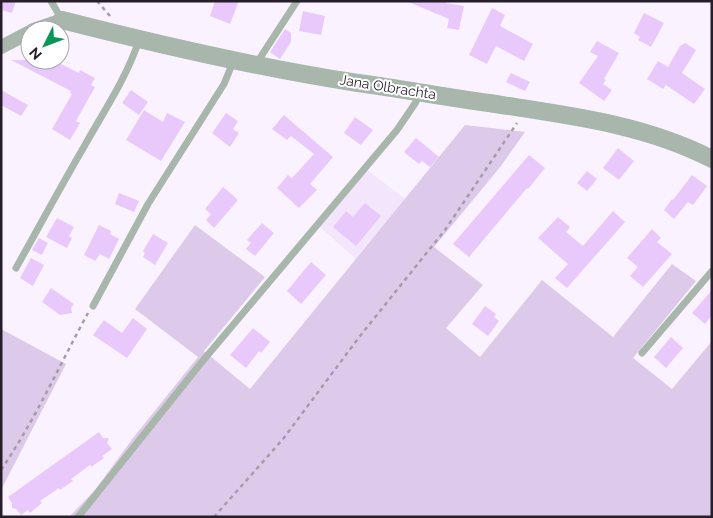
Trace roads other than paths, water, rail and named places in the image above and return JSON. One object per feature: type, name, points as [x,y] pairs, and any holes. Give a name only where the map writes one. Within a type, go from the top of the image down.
[{"type":"street","name":"Jana Olbrachta","points":[[70,22],[139,40],[319,76],[577,116],[675,142],[712,159]]},
{"type":"street","points":[[3,49],[20,38]]},
{"type":"lane","points":[[51,1],[62,20]]},
{"type":"lane","points":[[256,64],[297,1]]},
{"type":"lane","points":[[16,268],[55,196],[110,102],[139,40]]},
{"type":"lane","points":[[93,306],[148,204],[224,84],[234,60]]},
{"type":"lane","points":[[78,517],[201,363],[397,130],[416,102],[417,91]]},
{"type":"lane","points":[[642,353],[712,271]]}]
